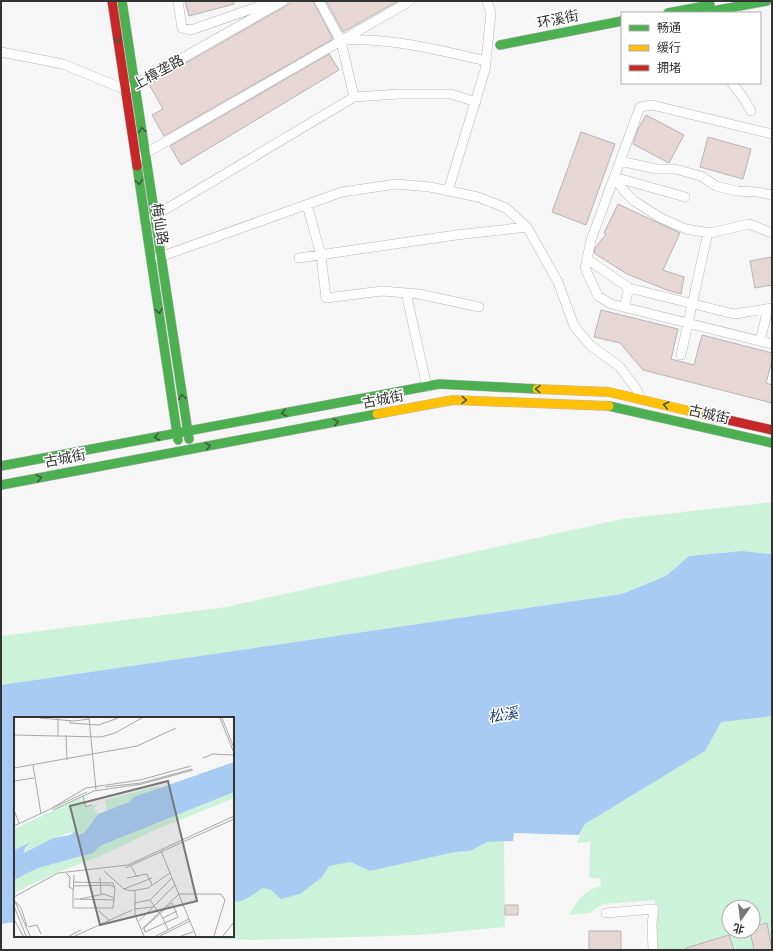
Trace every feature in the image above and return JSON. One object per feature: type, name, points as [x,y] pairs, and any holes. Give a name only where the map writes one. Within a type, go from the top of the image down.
[{"type":"main road","name":"梅仙路","points":[[112,1],[180,451]]},
{"type":"main road","name":"梅仙路","points":[[122,1],[190,449]]},
{"type":"main road","points":[[687,11],[734,1]]},
{"type":"main road","points":[[706,12],[767,1]]},
{"type":"main road","name":"环溪街","points":[[621,21],[501,48],[621,27]]},
{"type":"main road","name":"古城街","points":[[1,466],[439,384],[609,392],[772,430]]},
{"type":"main road","name":"古城街","points":[[1,485],[453,400],[613,406],[772,443]]},
{"type":"street","points":[[178,1],[182,28],[191,30],[257,7],[267,1]]},
{"type":"street","name":"上樟垄路","points":[[1,52],[63,64],[126,90],[283,1]]},
{"type":"street","points":[[319,1],[341,41],[354,97]]},
{"type":"street","points":[[136,159],[410,1]]},
{"type":"street","points":[[448,191],[485,70],[491,13],[487,1]]},
{"type":"street","points":[[341,41],[367,39],[417,45],[486,61]]},
{"type":"street","points":[[733,84],[751,111]]},
{"type":"street","points":[[145,221],[354,97],[399,94],[451,94],[476,102]]},
{"type":"street","points":[[772,134],[652,104],[640,107],[591,240],[585,268],[598,296],[611,304],[772,344]]},
{"type":"street","points":[[620,161],[656,169],[675,169],[701,176],[716,186],[737,191],[758,192],[772,196]]},
{"type":"street","points":[[614,177],[685,197]]},
{"type":"street","points":[[614,177],[634,201],[661,218],[686,229],[708,232],[749,224],[772,233]]},
{"type":"street","points":[[151,260],[342,192],[396,184],[430,188],[478,197],[506,208],[527,227],[558,282],[574,326],[590,345],[620,368],[638,390],[640,399]]},
{"type":"street","points":[[307,205],[320,255],[326,298],[382,291],[419,294],[479,307]]},
{"type":"street","points":[[299,258],[456,235],[527,227]]},
{"type":"street","points":[[681,355],[708,232]]},
{"type":"street","points":[[587,259],[630,288],[734,314],[770,309],[760,341]]},
{"type":"street","points":[[624,307],[630,288]]},
{"type":"street","points":[[406,293],[426,387]]},
{"type":"street","points":[[606,913],[654,909],[652,924],[653,950]]},
{"type":"green space","points":[[772,502],[772,554],[742,551],[689,556],[666,576],[622,594],[1,685],[1,636],[226,607],[622,519]]},
{"type":"green space","points":[[772,715],[772,950],[656,950],[655,900],[604,904],[590,913],[569,915],[575,905],[586,893],[601,886],[600,878],[589,878],[590,842],[577,843],[585,824],[705,751],[720,722]]},
{"type":"green space","points":[[504,841],[505,927],[419,935],[255,940],[160,937],[234,937],[234,902],[244,900],[261,888],[271,890],[322,877],[329,866],[351,862],[370,871],[455,852],[470,851],[487,842]]},
{"type":"water","name":"松溪","points":[[742,551],[772,554],[772,716],[721,722],[705,751],[585,824],[579,835],[514,833],[513,841],[487,842],[470,851],[455,852],[370,871],[351,862],[329,866],[322,877],[300,894],[281,899],[271,890],[262,888],[244,900],[234,902],[234,717],[14,717],[14,922],[1,924],[1,685],[622,594],[666,576],[689,556]]},
{"type":"building","points":[[185,1],[234,1],[234,4],[189,16]]},
{"type":"building","points":[[292,1],[313,1],[333,39],[164,136],[152,115],[163,109],[149,84],[286,6]]},
{"type":"building","points":[[326,1],[398,1],[343,32]]},
{"type":"building","points":[[329,54],[339,70],[181,165],[170,146]]},
{"type":"building","points":[[646,115],[684,135],[669,163],[633,144],[638,129]]},
{"type":"building","points":[[581,132],[615,144],[586,225],[552,212]]},
{"type":"building","points":[[708,137],[751,149],[743,179],[700,167]]},
{"type":"building","points":[[618,204],[680,233],[663,270],[684,277],[681,294],[627,274],[594,253],[595,248],[606,234],[604,233]]},
{"type":"building","points":[[772,257],[772,285],[755,288],[750,261]]},
{"type":"building","points":[[601,310],[678,329],[671,359],[694,365],[702,335],[772,353],[772,361],[766,383],[772,385],[772,403],[643,370],[620,343],[594,337]]},
{"type":"building","points":[[505,905],[518,905],[518,915],[505,915]]},
{"type":"building","points":[[767,923],[772,950],[754,950],[752,939],[761,939],[761,924]]},
{"type":"building","points":[[589,931],[621,931],[621,950],[589,950]]},
{"type":"building","points":[[721,937],[721,939],[730,939],[734,950],[686,950],[686,948]]},
{"type":"traffic: fast","points":[[122,1],[189,439]]},
{"type":"traffic: fast","points":[[706,12],[767,1]]},
{"type":"traffic: fast","points":[[673,12],[710,5]]},
{"type":"traffic: fast","points":[[500,45],[621,21]]},
{"type":"traffic: fast","points":[[137,166],[178,440]]},
{"type":"traffic: fast","points":[[1,466],[439,384],[537,389]]},
{"type":"traffic: fast","points":[[609,406],[772,443]]},
{"type":"traffic: fast","points":[[1,485],[377,414]]},
{"type":"traffic: slow","points":[[537,389],[609,392],[706,415]]},
{"type":"traffic: slow","points":[[377,414],[453,400],[609,406]]},
{"type":"traffic: jam","points":[[112,1],[137,166]]},
{"type":"traffic: jam","points":[[706,415],[772,430]]}]
